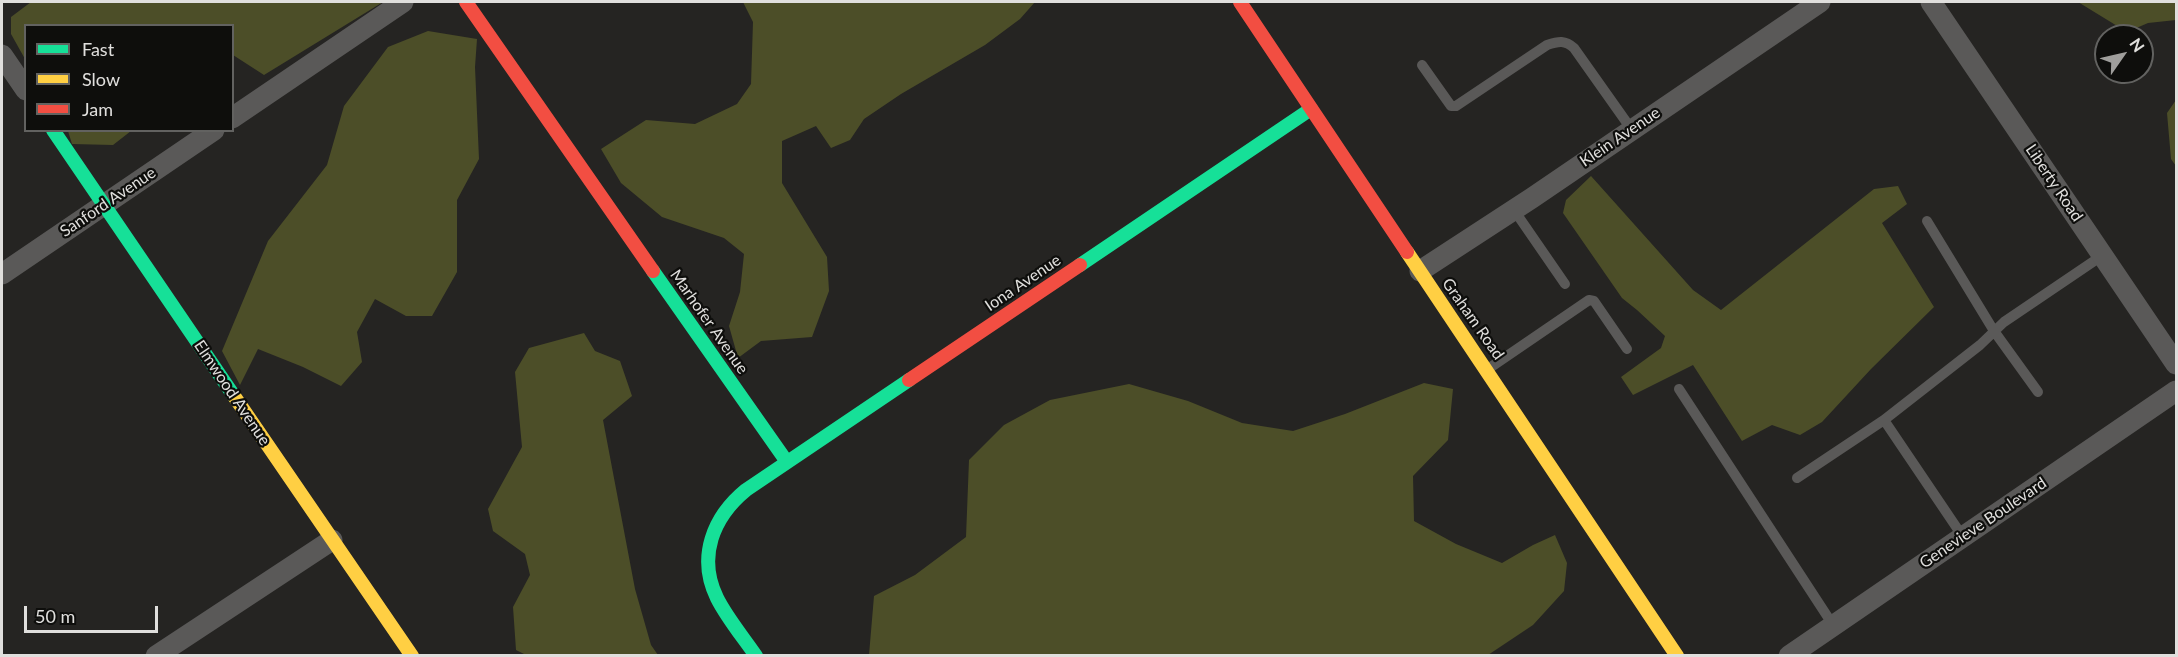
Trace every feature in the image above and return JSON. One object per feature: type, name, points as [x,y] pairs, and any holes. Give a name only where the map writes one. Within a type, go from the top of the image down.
[{"type":"street","points":[[234,117],[402,2]]},
{"type":"street","name":"Marhofer Avenue","points":[[466,2],[787,462]]},
{"type":"street","name":"Klein Avenue","points":[[1420,271],[1514,210],[1820,2]]},
{"type":"street","name":"Liberty Road","points":[[1931,2],[2176,364]]},
{"type":"street","name":"Graham Road","points":[[1247,4],[1311,109],[1488,370],[1677,656]]},
{"type":"street","points":[[2,55],[24,87]]},
{"type":"street","name":"Iona Avenue","points":[[787,462],[1311,109]]},
{"type":"street","name":"Elmwood Avenue","points":[[54,132],[412,656]]},
{"type":"street","name":"Sanford Avenue","points":[[2,274],[211,132]]},
{"type":"street","name":"Genevieve Boulevard","points":[[1789,656],[2176,391]]},
{"type":"street","points":[[756,656],[718,598],[709,577],[708,555],[714,529],[725,510],[745,491],[787,462]]},
{"type":"street","points":[[156,656],[332,540]]},
{"type":"lane","points":[[1422,65],[1451,106],[1456,106],[1547,45],[1559,41],[1567,42],[1574,48],[1632,130]]},
{"type":"lane","points":[[1514,210],[1565,284]]},
{"type":"lane","points":[[1927,221],[1994,331],[2038,392]]},
{"type":"lane","points":[[1797,478],[1884,420],[1980,345],[2004,322],[2103,255]]},
{"type":"lane","points":[[1488,370],[1589,300],[1594,302],[1627,349]]},
{"type":"lane","points":[[1679,389],[1833,625]]},
{"type":"lane","points":[[1884,420],[1963,537]]},
{"type":"green space","points":[[31,2],[383,2],[264,75],[234,56],[234,24],[24,24],[24,57],[11,34],[11,17]]},
{"type":"green space","points":[[743,2],[1035,2],[1020,19],[985,45],[901,94],[864,119],[850,140],[831,148],[816,126],[782,141],[782,183],[827,257],[829,291],[812,337],[761,341],[738,358],[729,326],[740,292],[744,254],[724,238],[662,217],[621,183],[601,149],[646,120],[695,124],[737,104],[751,84],[753,22]]},
{"type":"green space","points":[[2078,2],[2176,2],[2176,20],[2146,24],[2114,24]]},
{"type":"green space","points":[[428,31],[477,39],[475,67],[479,159],[457,200],[457,272],[432,316],[406,316],[375,299],[357,332],[362,362],[341,386],[303,367],[258,349],[240,385],[222,351],[268,241],[327,165],[344,106],[388,47]]},
{"type":"green space","points":[[2176,100],[2176,166],[2171,159],[2167,113]]},
{"type":"green space","points":[[68,132],[130,132],[113,145],[72,144]]},
{"type":"green space","points":[[1591,176],[1693,290],[1721,310],[1874,189],[1898,186],[1907,204],[1882,223],[1934,307],[1871,369],[1822,422],[1800,435],[1772,425],[1742,441],[1693,365],[1633,395],[1621,377],[1661,348],[1665,336],[1622,298],[1563,213],[1566,200]]},
{"type":"green space","points":[[584,333],[595,351],[620,361],[632,396],[603,420],[635,589],[651,645],[658,655],[528,656],[516,650],[513,607],[530,575],[525,554],[493,531],[488,509],[522,447],[515,372],[529,348]]},
{"type":"green space","points":[[1424,383],[1453,389],[1448,440],[1413,476],[1414,521],[1456,544],[1502,563],[1555,535],[1567,563],[1564,591],[1533,625],[1488,655],[869,655],[874,596],[915,575],[966,537],[969,460],[1004,425],[1050,400],[1129,384],[1188,401],[1242,423],[1293,431],[1345,414]]},
{"type":"traffic: fast","points":[[1080,265],[1311,109]]},
{"type":"traffic: fast","points":[[54,132],[234,396]]},
{"type":"traffic: fast","points":[[653,271],[787,462]]},
{"type":"traffic: fast","points":[[756,656],[725,613],[711,583],[708,568],[709,553],[717,525],[734,501],[746,490],[909,380]]},
{"type":"traffic: slow","points":[[1407,252],[1677,656]]},
{"type":"traffic: slow","points":[[234,396],[412,656]]},
{"type":"traffic: jam","points":[[466,2],[653,271]]},
{"type":"traffic: jam","points":[[1240,2],[1407,252]]},
{"type":"traffic: jam","points":[[909,380],[1080,265]]}]
